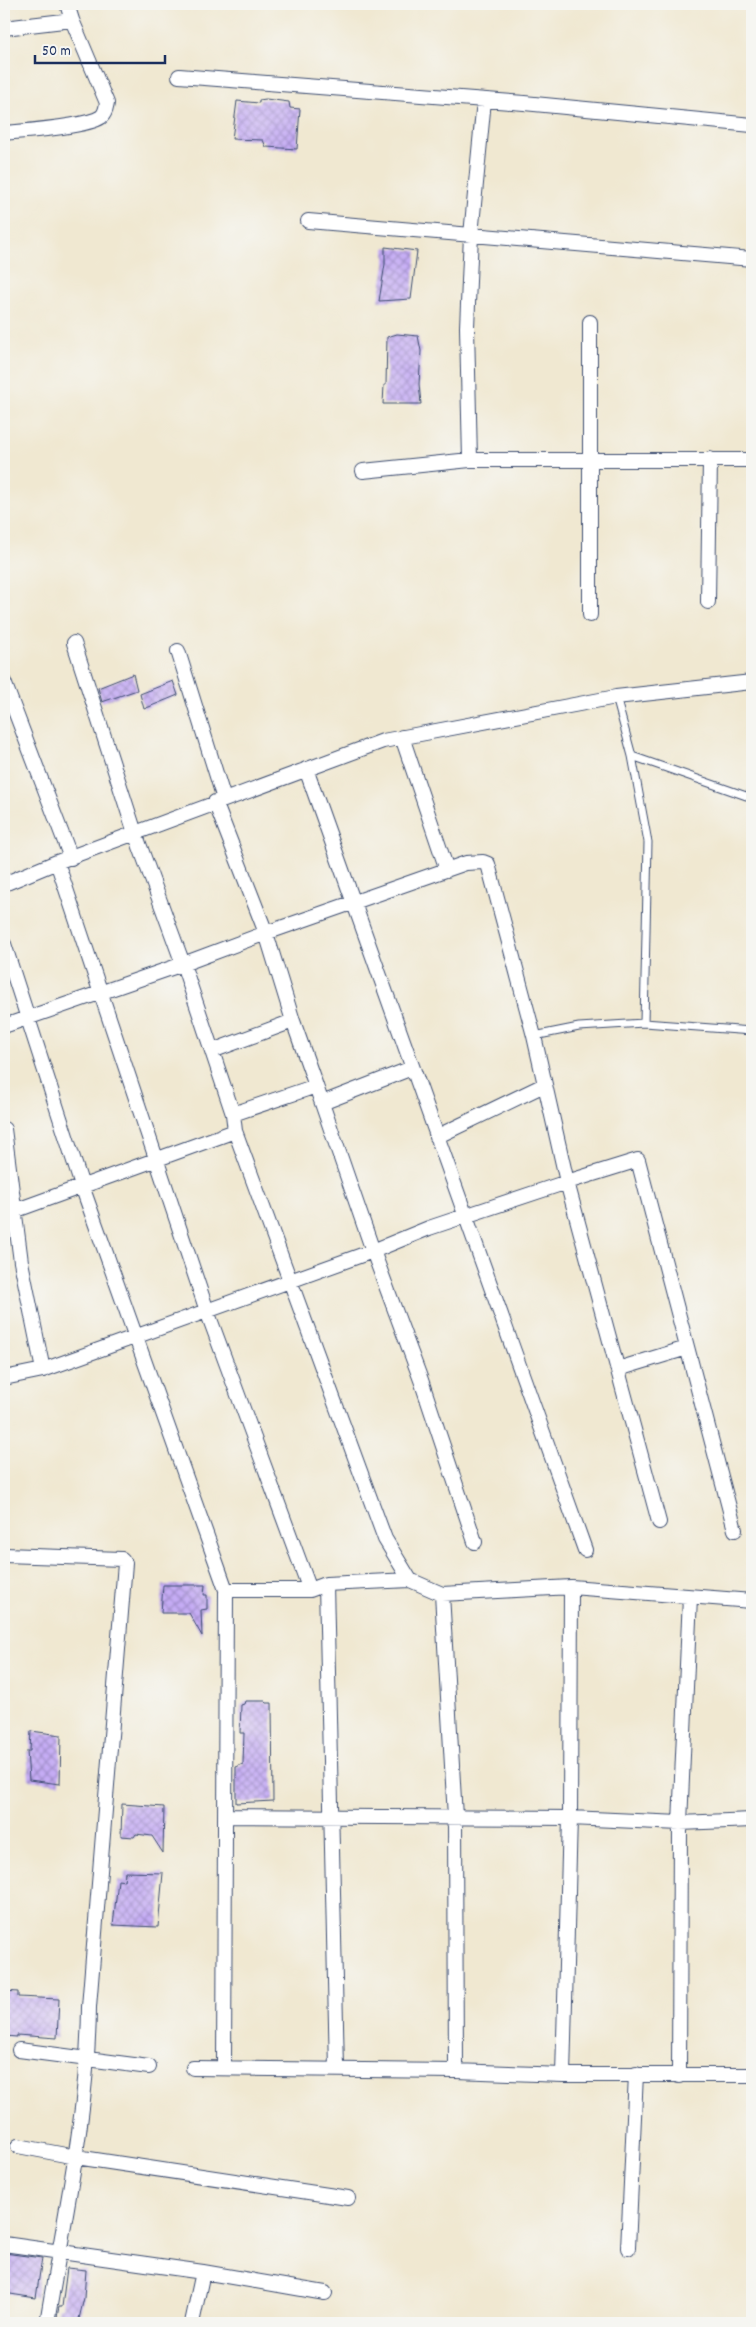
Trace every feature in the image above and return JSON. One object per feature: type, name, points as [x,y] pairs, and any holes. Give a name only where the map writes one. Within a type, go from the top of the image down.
[{"type":"street","points":[[4,133],[74,125],[101,117],[105,112],[106,102],[67,4]]},
{"type":"street","points":[[4,28],[72,20]]},
{"type":"street","points":[[179,76],[484,100],[752,125]]},
{"type":"street","points":[[470,460],[467,326],[471,235],[484,100]]},
{"type":"street","points":[[308,221],[752,259]]},
{"type":"street","points":[[590,322],[590,615]]},
{"type":"street","points":[[708,602],[710,459]]},
{"type":"street","points":[[363,471],[470,460],[752,460]]},
{"type":"street","points":[[74,643],[136,833],[183,964],[233,1114],[235,1131],[292,1281],[385,1539],[410,1580]]},
{"type":"street","points":[[178,651],[220,801],[266,933],[293,1021],[373,1251],[421,1380],[475,1542]]},
{"type":"street","points":[[4,682],[71,858]]},
{"type":"street","points":[[4,884],[56,862],[383,741],[616,697],[752,682]]},
{"type":"street","points":[[402,737],[447,870]]},
{"type":"street","points":[[306,769],[584,1550]]},
{"type":"street","points":[[56,862],[207,1311],[310,1590]]},
{"type":"street","points":[[4,1026],[466,863],[483,862],[489,867],[534,1036],[567,1182],[659,1522]]},
{"type":"street","points":[[4,944],[82,1186],[226,1590],[224,2068]]},
{"type":"street","points":[[212,1051],[293,1021]]},
{"type":"street","points":[[322,1103],[412,1068]]},
{"type":"street","points":[[436,1136],[544,1084]]},
{"type":"street","points":[[233,1114],[316,1086]]},
{"type":"street","points":[[4,1129],[21,1262],[43,1370]]},
{"type":"street","points":[[14,1211],[155,1158],[235,1131]]},
{"type":"street","points":[[4,1378],[43,1370],[292,1281],[464,1216],[638,1160],[735,1530]]},
{"type":"street","points":[[618,1369],[687,1348]]},
{"type":"street","points":[[4,1555],[122,1559],[125,1563],[89,2007],[88,2059],[76,2157],[47,2323]]},
{"type":"street","points":[[226,1590],[310,1590],[326,1584],[410,1580],[442,1594],[571,1587],[752,1601]]},
{"type":"street","points":[[326,1584],[337,2069]]},
{"type":"street","points":[[563,2075],[570,1818],[571,1587]]},
{"type":"street","points":[[442,1594],[455,1817],[456,2071]]},
{"type":"street","points":[[679,2076],[680,1823],[690,1597]]},
{"type":"street","points":[[226,1816],[570,1818],[680,1823],[752,1820]]},
{"type":"street","points":[[19,2050],[149,2067]]},
{"type":"street","points":[[193,2068],[456,2071],[563,2075],[752,2075]]},
{"type":"street","points":[[628,2248],[636,2074]]},
{"type":"street","points":[[18,2146],[76,2157],[348,2198]]},
{"type":"street","points":[[4,2244],[203,2272],[325,2293]]},
{"type":"street","points":[[192,2323],[203,2272]]},
{"type":"lane","points":[[616,697],[632,756],[648,842],[644,1023]]},
{"type":"lane","points":[[632,756],[752,798]]},
{"type":"lane","points":[[534,1036],[580,1027],[644,1023],[752,1031]]},
{"type":"building","points":[[259,100],[289,102],[290,108],[300,109],[297,149],[266,147],[263,140],[232,139],[237,101],[259,103]]},
{"type":"building","points":[[385,247],[417,251],[411,299],[379,301],[385,264]]},
{"type":"building","points":[[397,334],[418,336],[421,351],[419,384],[421,404],[383,404],[384,385],[386,385],[387,337]]},
{"type":"building","points":[[133,674],[137,690],[102,702],[98,688]]},
{"type":"building","points":[[173,681],[178,695],[144,709],[140,694]]},
{"type":"building","points":[[163,1585],[205,1585],[204,1595],[207,1595],[207,1609],[201,1610],[202,1636],[189,1613],[161,1613]]},
{"type":"building","points":[[245,1701],[272,1703],[273,1801],[236,1803],[236,1767],[243,1764],[244,1733],[240,1733],[241,1705]]},
{"type":"building","points":[[31,1731],[61,1735],[60,1784],[29,1780],[27,1751],[30,1751]]},
{"type":"building","points":[[122,1804],[164,1807],[163,1853],[152,1836],[136,1834],[134,1837],[121,1836]]},
{"type":"building","points":[[125,1872],[163,1873],[158,1927],[113,1925],[118,1880],[124,1881]]},
{"type":"building","points":[[4,1991],[18,1992],[18,1997],[59,1999],[57,2038],[4,2036]]},
{"type":"building","points":[[4,2253],[42,2258],[36,2298],[4,2293]]},
{"type":"building","points":[[67,2268],[86,2270],[84,2298],[78,2323],[56,2322],[59,2307],[62,2307]]}]
